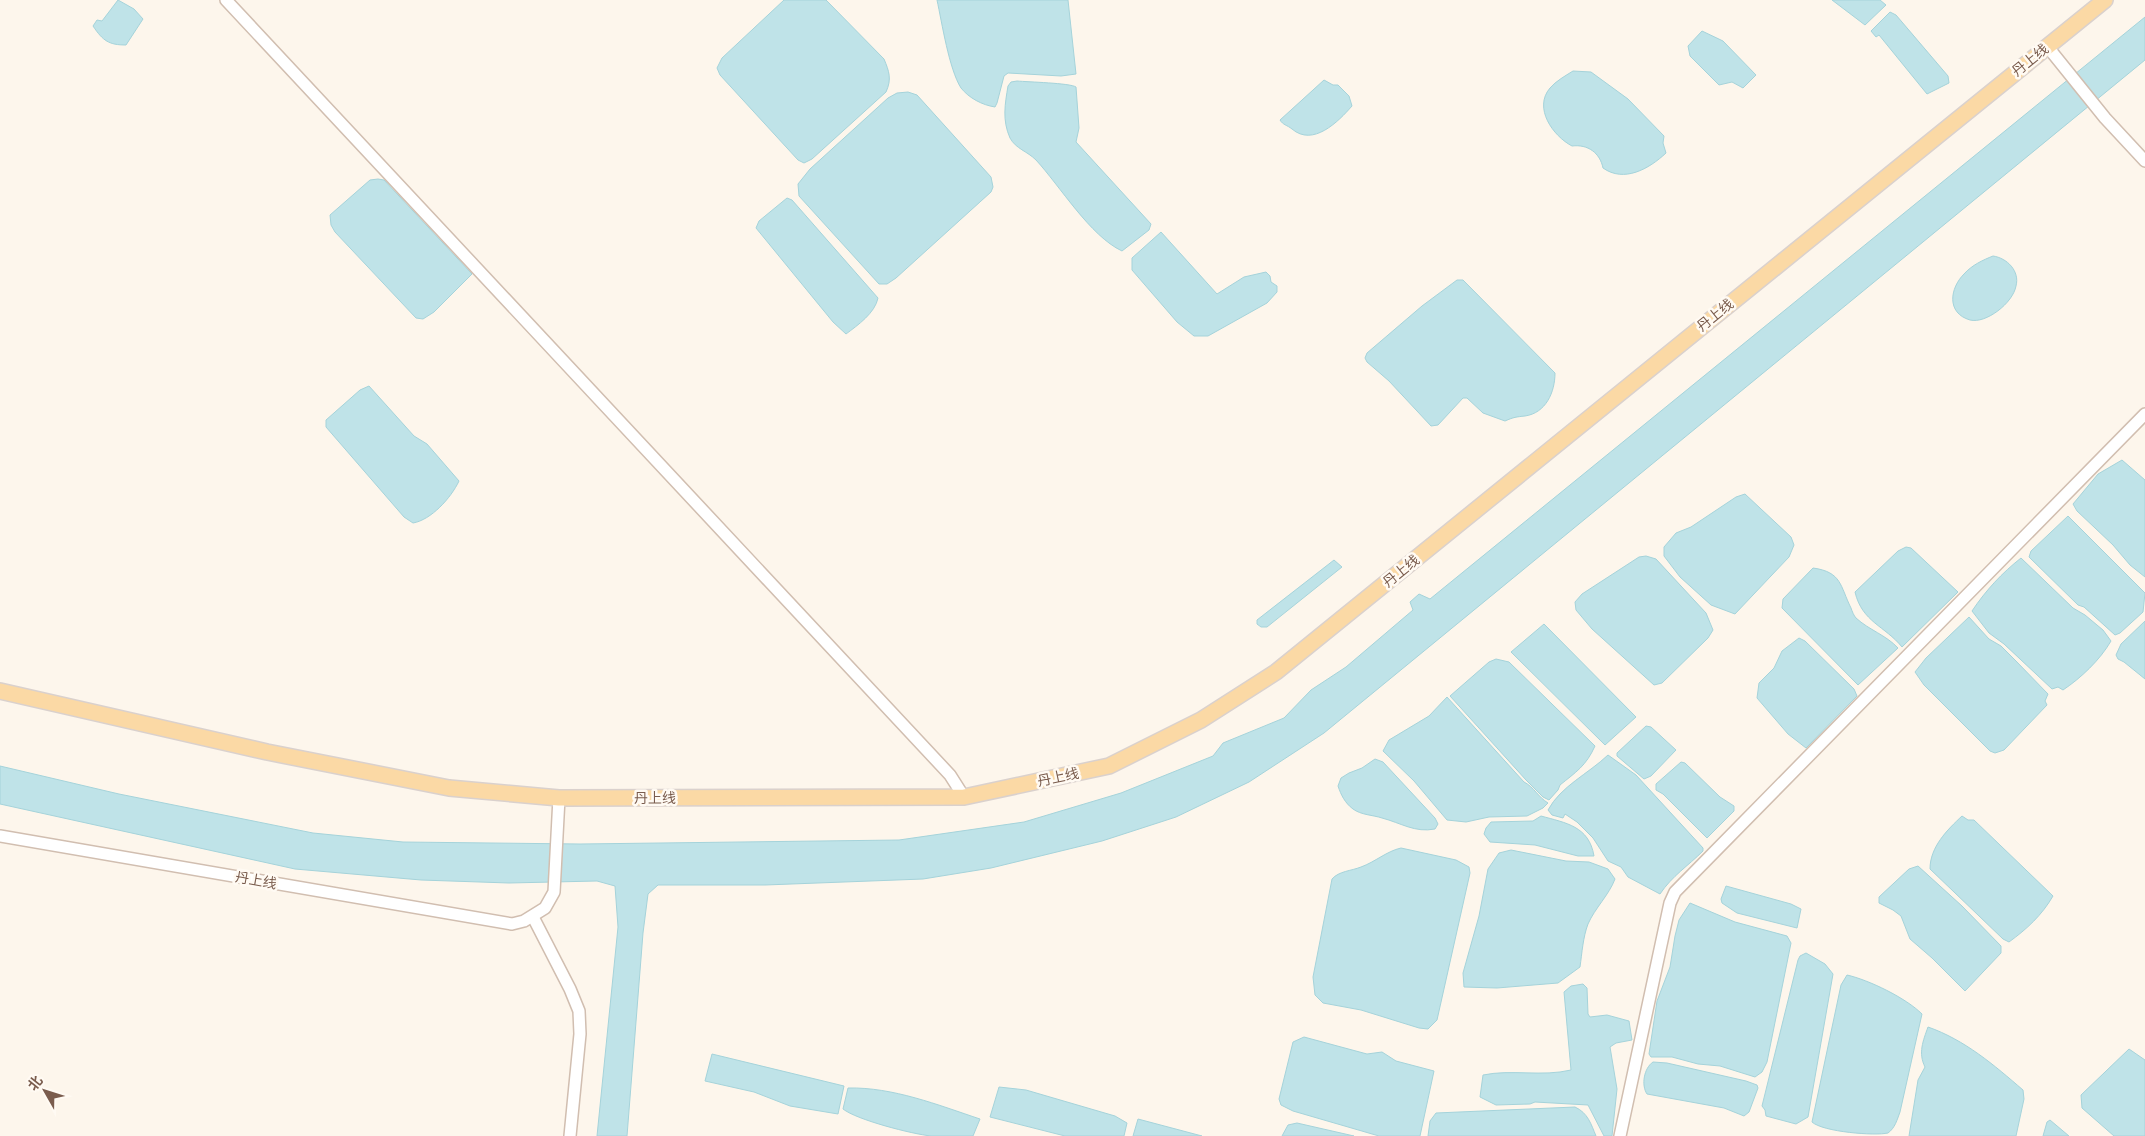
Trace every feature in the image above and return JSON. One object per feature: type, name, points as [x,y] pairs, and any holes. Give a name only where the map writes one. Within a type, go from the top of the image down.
[{"type":"main road","name":"丹上线","points":[[0,691],[267,752],[449,788],[559,798],[964,797],[1109,766],[1201,720],[1276,672],[2105,0]]},
{"type":"street","points":[[226,0],[950,775],[964,797]]},
{"type":"street","points":[[2047,46],[2091,101],[2145,161]]},
{"type":"street","points":[[1620,1136],[1670,903],[1674,892],[2145,414]]},
{"type":"street","name":"丹上线","points":[[0,836],[512,924],[524,921],[545,908],[554,892],[559,798]]},
{"type":"street","points":[[532,917],[570,989],[579,1011],[580,1034],[570,1136]]},
{"type":"water","points":[[118,0],[134,9],[143,19],[126,45],[107,41],[93,26],[97,20],[102,21]]},
{"type":"water","points":[[784,0],[826,0],[884,59],[889,75],[886,92],[812,159],[804,163],[798,160],[720,75],[717,68],[722,58]]},
{"type":"water","points":[[937,0],[1068,0],[1076,74],[1061,76],[1008,73],[1004,76],[995,107],[985,105],[964,92],[957,80],[946,46]]},
{"type":"water","points":[[1832,0],[1880,0],[1886,5],[1865,25]]},
{"type":"water","points":[[1890,12],[1896,15],[1948,76],[1949,83],[1927,94],[1879,35],[1876,37],[1871,31]]},
{"type":"water","points":[[2145,17],[2145,60],[1324,733],[1249,782],[1176,817],[1102,841],[991,868],[923,879],[765,885],[658,885],[648,894],[643,933],[627,1136],[597,1136],[618,927],[615,886],[597,881],[509,883],[421,880],[295,869],[0,804],[0,766],[119,794],[313,833],[403,842],[580,844],[899,840],[1024,822],[1121,793],[1213,756],[1223,743],[1284,718],[1311,690],[1346,667],[1413,610],[1410,602],[1419,594],[1430,599]]},
{"type":"water","points":[[1702,31],[1723,41],[1756,75],[1743,88],[1732,82],[1719,85],[1690,56],[1688,46]]},
{"type":"water","points":[[1573,71],[1591,72],[1628,99],[1664,136],[1663,143],[1666,153],[1644,169],[1628,174],[1619,174],[1603,168],[1596,154],[1588,148],[1572,146],[1558,136],[1544,113],[1545,96],[1555,83]]},
{"type":"water","points":[[1324,80],[1333,85],[1338,85],[1349,96],[1352,106],[1332,125],[1317,134],[1300,134],[1282,123],[1280,120]]},
{"type":"water","points":[[1011,82],[1076,87],[1079,128],[1076,142],[1151,224],[1149,230],[1122,251],[1098,234],[1036,160],[1015,145],[1010,138],[1005,118],[1006,99],[1008,86]]},
{"type":"water","points":[[908,92],[917,95],[991,177],[993,187],[991,192],[896,278],[887,284],[879,284],[799,196],[798,184],[810,169],[888,98],[897,93]]},
{"type":"water","points":[[370,180],[384,180],[472,274],[434,312],[423,319],[416,318],[335,232],[331,225],[330,215]]},
{"type":"water","points":[[787,198],[792,200],[878,298],[870,314],[846,334],[833,322],[756,228],[759,221]]},
{"type":"water","points":[[1161,232],[1217,294],[1244,277],[1266,272],[1270,276],[1271,282],[1277,286],[1277,292],[1267,303],[1208,336],[1194,336],[1177,322],[1132,270],[1132,258]]},
{"type":"water","points":[[1993,256],[2003,259],[2014,270],[2017,280],[2014,293],[1998,311],[1984,319],[1970,320],[1962,317],[1957,312],[1953,300],[1953,293],[1959,280],[1970,268]]},
{"type":"water","points":[[1457,280],[1463,280],[1555,373],[1551,394],[1548,401],[1539,411],[1505,421],[1483,413],[1467,398],[1463,398],[1438,425],[1431,426],[1389,381],[1367,362],[1365,358],[1367,353],[1422,306]]},
{"type":"water","points":[[369,386],[414,436],[427,444],[459,481],[440,507],[427,518],[420,521],[413,523],[404,517],[326,427],[326,420],[360,390]]},
{"type":"water","points":[[2122,460],[2145,480],[2145,577],[2130,565],[2113,545],[2077,511],[2073,504],[2098,474]]},
{"type":"water","points":[[1745,494],[1791,537],[1794,545],[1789,557],[1735,614],[1711,605],[1680,577],[1664,556],[1664,547],[1676,533],[1691,527],[1736,497]]},
{"type":"water","points":[[2068,516],[2145,593],[2143,612],[2120,633],[2115,635],[2084,607],[2078,605],[2029,557],[2031,551]]},
{"type":"water","points":[[1906,547],[1911,548],[1958,592],[1902,647],[1868,617],[1858,602],[1855,592],[1898,551]]},
{"type":"water","points":[[1646,556],[1656,559],[1706,613],[1713,630],[1708,638],[1662,683],[1654,685],[1592,629],[1576,610],[1575,602],[1582,594],[1639,557]]},
{"type":"water","points":[[2021,558],[2073,608],[2103,630],[2111,641],[2090,668],[2063,690],[2058,687],[2052,689],[2004,644],[1989,633],[1972,611],[1995,582]]},
{"type":"water","points":[[1334,560],[1342,567],[1267,627],[1261,627],[1257,624],[1257,620]]},
{"type":"water","points":[[1813,568],[1823,570],[1835,577],[1839,581],[1856,618],[1898,648],[1858,685],[1782,608],[1783,599]]},
{"type":"water","points":[[1969,617],[1989,639],[2001,646],[2048,694],[2045,701],[2047,705],[2004,750],[1995,753],[1990,751],[1924,685],[1915,672],[1926,658]]},
{"type":"water","points":[[2145,621],[2145,679],[2118,659],[2116,655],[2121,644]]},
{"type":"water","points":[[1544,624],[1636,717],[1605,745],[1511,652]]},
{"type":"water","points":[[1799,638],[1805,641],[1854,689],[1857,696],[1806,748],[1788,734],[1757,698],[1759,683],[1774,668],[1782,651]]},
{"type":"water","points":[[1496,659],[1509,662],[1595,746],[1584,764],[1560,785],[1549,800],[1543,797],[1526,780],[1450,696],[1489,662]]},
{"type":"water","points":[[1447,697],[1524,782],[1548,803],[1543,808],[1527,816],[1489,817],[1466,822],[1447,820],[1414,781],[1383,751],[1389,740],[1429,716]]},
{"type":"water","points":[[1646,726],[1651,727],[1676,750],[1651,776],[1644,779],[1617,756],[1617,753]]},
{"type":"water","points":[[1608,755],[1636,775],[1703,848],[1703,851],[1675,876],[1660,894],[1628,877],[1621,867],[1608,861],[1593,838],[1577,822],[1565,814],[1563,818],[1552,815],[1548,810],[1567,787]]},
{"type":"water","points":[[1375,759],[1383,762],[1435,818],[1438,824],[1435,829],[1421,830],[1408,827],[1360,813],[1348,804],[1338,786],[1341,778],[1362,768]]},
{"type":"water","points":[[1681,762],[1685,763],[1720,797],[1734,806],[1734,811],[1707,838],[1663,794],[1656,790],[1656,784]]},
{"type":"water","points":[[1541,816],[1575,827],[1582,832],[1591,846],[1594,856],[1578,856],[1535,845],[1490,842],[1484,834],[1491,822],[1533,821]]},
{"type":"water","points":[[1962,816],[1968,820],[1974,820],[2053,896],[2034,921],[2009,942],[2003,939],[1930,869],[1936,846],[1945,833]]},
{"type":"water","points":[[1401,848],[1456,860],[1469,867],[1470,873],[1437,1020],[1428,1029],[1361,1010],[1323,1003],[1315,995],[1313,977],[1332,879],[1338,874],[1366,865]]},
{"type":"water","points":[[1511,850],[1566,861],[1589,862],[1608,869],[1615,879],[1588,924],[1580,967],[1558,983],[1497,988],[1464,987],[1463,973],[1479,916],[1488,869],[1499,853]]},
{"type":"water","points":[[1918,866],[1962,906],[2001,946],[2001,953],[1965,991],[1910,939],[1901,916],[1879,903],[1879,897],[1909,869]]},
{"type":"water","points":[[1726,886],[1791,904],[1801,909],[1797,928],[1737,913],[1722,903],[1721,899]]},
{"type":"water","points":[[1690,903],[1735,922],[1787,936],[1791,943],[1767,1062],[1762,1072],[1755,1077],[1720,1066],[1698,1064],[1672,1057],[1651,1057],[1649,1054],[1657,1001],[1670,967],[1679,920]]},
{"type":"water","points":[[1806,953],[1825,964],[1833,974],[1808,1117],[1796,1124],[1766,1116],[1762,1106],[1798,960],[1800,956]]},
{"type":"water","points":[[1847,975],[1887,990],[1922,1014],[1900,1112],[1894,1126],[1888,1133],[1872,1134],[1837,1131],[1812,1122],[1841,985]]},
{"type":"water","points":[[1583,984],[1587,988],[1588,1014],[1590,1017],[1607,1015],[1629,1021],[1632,1040],[1616,1043],[1610,1047],[1617,1089],[1612,1136],[1604,1136],[1588,1105],[1535,1102],[1530,1104],[1496,1105],[1480,1097],[1483,1075],[1494,1073],[1549,1073],[1571,1070],[1564,992],[1571,986]]},
{"type":"water","points":[[1928,1027],[1942,1032],[1967,1046],[2023,1090],[2024,1099],[2016,1136],[1909,1136],[1918,1080],[1925,1067],[1922,1052]]},
{"type":"water","points":[[1304,1037],[1367,1054],[1382,1052],[1396,1061],[1434,1071],[1420,1136],[1379,1136],[1293,1111],[1281,1105],[1279,1099],[1293,1042]]},
{"type":"water","points":[[2129,1049],[2145,1060],[2145,1136],[2114,1136],[2082,1108],[2081,1095]]},
{"type":"water","points":[[712,1054],[844,1086],[838,1114],[790,1106],[754,1092],[705,1081]]},
{"type":"water","points":[[1653,1062],[1667,1063],[1757,1085],[1758,1088],[1749,1112],[1744,1116],[1724,1108],[1647,1094],[1644,1086],[1644,1077],[1647,1068]]},
{"type":"water","points":[[999,1087],[1026,1090],[1115,1116],[1127,1123],[1124,1136],[1065,1136],[990,1117]]},
{"type":"water","points":[[848,1088],[882,1090],[932,1103],[980,1119],[973,1136],[931,1136],[885,1126],[860,1118],[843,1109]]},
{"type":"water","points":[[1575,1107],[1586,1116],[1596,1136],[1428,1136],[1430,1121],[1436,1113]]},
{"type":"water","points":[[1138,1119],[1202,1136],[1133,1136]]},
{"type":"water","points":[[2050,1120],[2069,1136],[2043,1136],[2047,1122]]},
{"type":"water","points":[[1297,1123],[1354,1136],[1282,1136],[1288,1125]]}]
